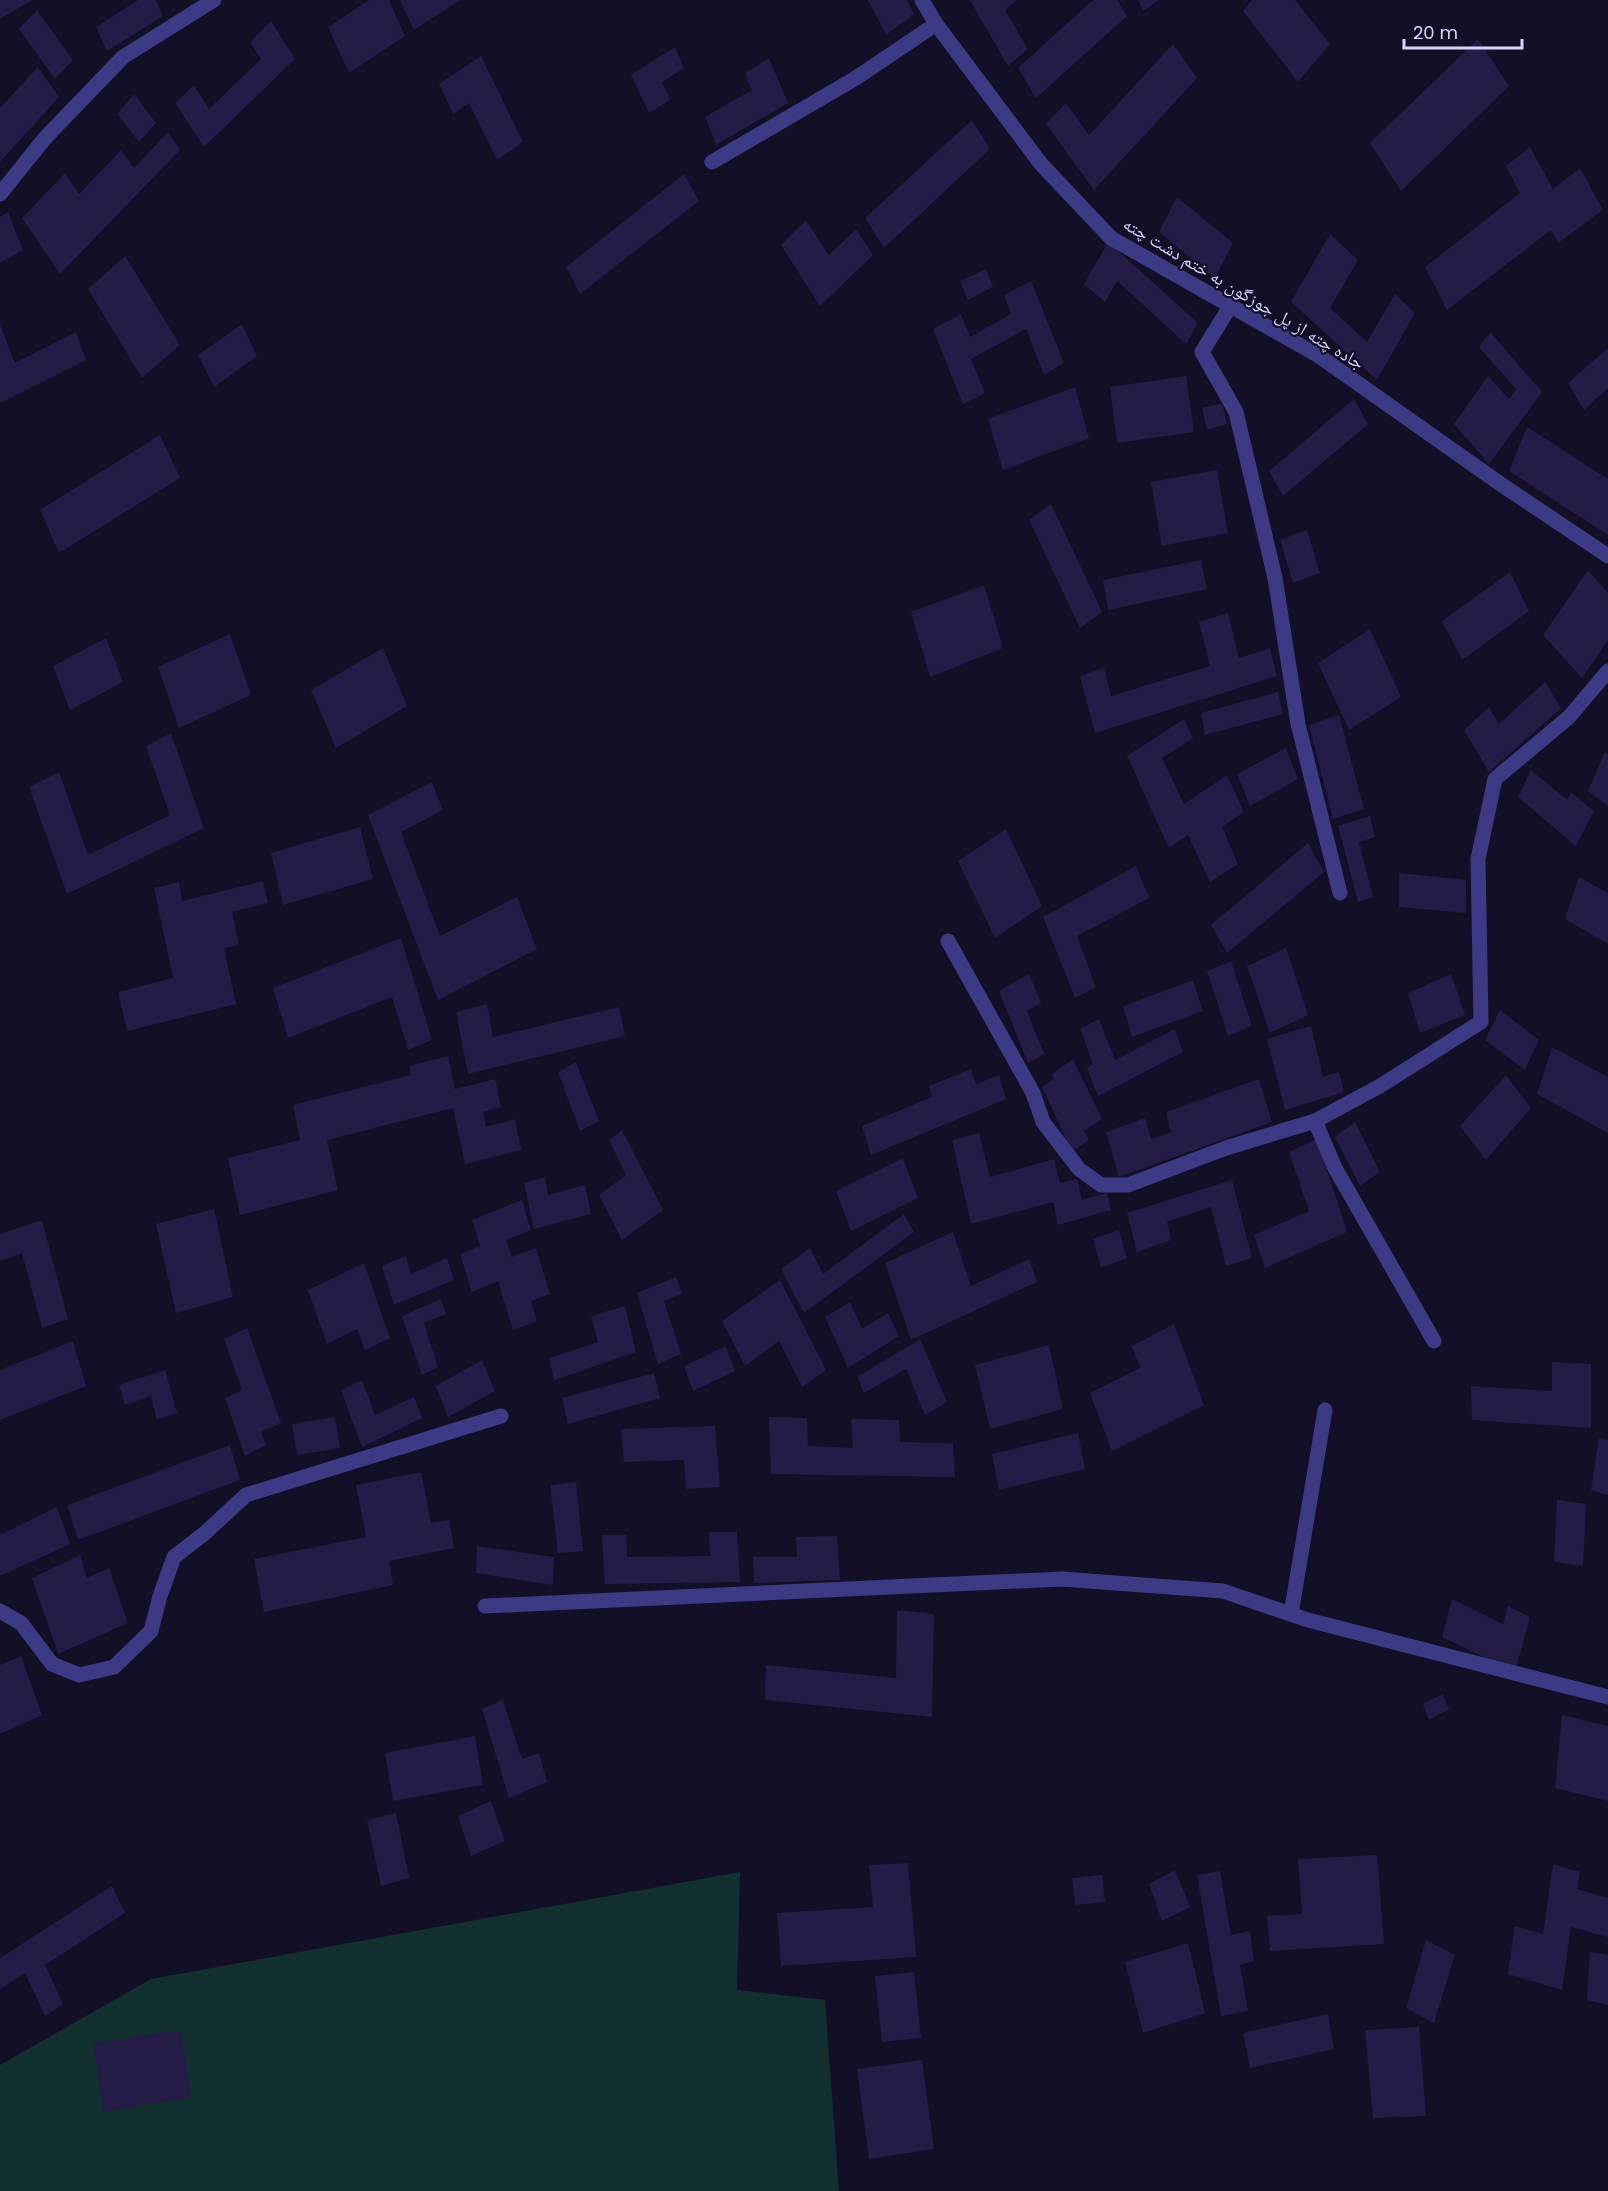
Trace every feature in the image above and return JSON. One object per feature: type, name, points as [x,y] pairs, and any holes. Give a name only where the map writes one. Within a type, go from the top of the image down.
[{"type":"street","points":[[0,194],[45,138],[123,57],[214,0]]},
{"type":"street","name":"جاده چته از پل جوزگون به ختم دشت چته","points":[[922,0],[936,24],[1041,164],[1111,238],[1319,356],[1502,485],[1608,556]]},
{"type":"street","points":[[712,162],[856,78],[936,24]]},
{"type":"street","points":[[1232,305],[1202,352],[1236,412],[1275,578],[1298,724],[1340,893]]},
{"type":"street","points":[[948,941],[1033,1093],[1043,1122],[1079,1169],[1101,1185],[1128,1185],[1226,1148],[1315,1121],[1380,1086],[1481,1022],[1478,859],[1495,779],[1569,717],[1608,671]]},
{"type":"street","points":[[1315,1121],[1335,1168],[1434,1341]]},
{"type":"street","points":[[1290,1614],[1325,1410]]},
{"type":"street","points":[[0,1611],[21,1623],[52,1664],[80,1675],[114,1667],[151,1631],[174,1557],[246,1496],[501,1416]]},
{"type":"street","points":[[485,1606],[1062,1579],[1223,1591],[1290,1614],[1608,1697]]},
{"type":"green space","points":[[740,1872],[737,1990],[825,2000],[839,2191],[0,2191],[0,2065],[151,1979]]},
{"type":"building","points":[[0,0],[32,0],[0,19]]},
{"type":"building","points":[[138,0],[156,0],[163,16],[107,51],[96,27]]},
{"type":"building","points":[[369,0],[389,0],[405,36],[349,73],[328,27]]},
{"type":"building","points":[[400,0],[460,0],[414,30]]},
{"type":"building","points":[[868,0],[907,0],[914,14],[886,35]]},
{"type":"building","points":[[970,0],[1017,0],[1005,10],[1028,49],[1008,66]]},
{"type":"building","points":[[1093,0],[1117,0],[1127,16],[1036,98],[1018,68]]},
{"type":"building","points":[[1138,0],[1159,0],[1143,11]]},
{"type":"building","points":[[1252,0],[1295,0],[1330,44],[1298,82],[1243,11]]},
{"type":"building","points":[[37,10],[73,60],[55,79],[19,29]]},
{"type":"building","points":[[271,21],[295,59],[204,147],[175,103],[194,85],[209,109],[261,59],[250,42]]},
{"type":"building","points":[[1478,39],[1509,86],[1401,191],[1370,143]]},
{"type":"building","points":[[1173,44],[1197,78],[1094,190],[1046,124],[1066,103],[1089,135]]},
{"type":"building","points":[[675,47],[684,68],[662,82],[670,100],[649,113],[631,75]]},
{"type":"building","points":[[481,56],[523,142],[497,160],[469,103],[453,114],[439,84]]},
{"type":"building","points":[[769,58],[788,103],[716,145],[705,117],[752,90],[745,73]]},
{"type":"building","points":[[38,67],[59,97],[0,162],[0,108]]},
{"type":"building","points":[[134,94],[156,123],[139,142],[117,114]]},
{"type":"building","points":[[972,120],[990,149],[884,248],[865,218]]},
{"type":"building","points":[[168,132],[180,150],[60,274],[22,218],[65,173],[79,194],[121,150],[134,168]]},
{"type":"building","points":[[1530,147],[1553,189],[1580,168],[1603,210],[1558,243],[1551,230],[1447,310],[1425,267],[1520,193],[1506,166]]},
{"type":"building","points":[[684,174],[699,201],[580,294],[566,267]]},
{"type":"building","points":[[1177,197],[1233,243],[1215,278],[1159,232]]},
{"type":"building","points":[[8,212],[23,250],[0,263],[0,217]]},
{"type":"building","points":[[806,220],[829,255],[856,229],[873,255],[820,306],[781,245]]},
{"type":"building","points":[[1330,234],[1358,260],[1330,308],[1367,342],[1395,294],[1415,313],[1377,380],[1291,302]]},
{"type":"building","points":[[1108,242],[1198,323],[1186,344],[1117,281],[1105,302],[1084,284]]},
{"type":"building","points":[[125,256],[180,345],[142,378],[88,289]]},
{"type":"building","points":[[986,269],[993,287],[968,300],[960,281]]},
{"type":"building","points":[[1031,281],[1064,363],[1044,375],[1026,329],[971,359],[985,393],[963,404],[933,329],[961,314],[970,337],[1011,314],[1004,295]]},
{"type":"building","points":[[242,324],[257,356],[214,387],[198,355]]},
{"type":"building","points":[[0,325],[15,363],[76,332],[86,360],[0,403]]},
{"type":"building","points":[[1490,332],[1542,392],[1489,464],[1454,424],[1488,376],[1509,399],[1516,389],[1479,347]]},
{"type":"building","points":[[1608,348],[1608,388],[1584,410],[1568,383]]},
{"type":"building","points":[[1186,376],[1194,432],[1117,443],[1110,387]]},
{"type":"building","points":[[1075,387],[1089,438],[1003,470],[988,419]]},
{"type":"building","points":[[1354,399],[1368,424],[1283,496],[1269,471]]},
{"type":"building","points":[[1222,403],[1227,424],[1207,430],[1202,408]]},
{"type":"building","points":[[1527,427],[1608,479],[1608,535],[1509,471]]},
{"type":"building","points":[[160,435],[180,478],[59,553],[40,510]]},
{"type":"building","points":[[1217,470],[1228,533],[1162,546],[1151,482]]},
{"type":"building","points":[[1051,504],[1102,612],[1080,628],[1029,520]]},
{"type":"building","points":[[1307,530],[1320,573],[1293,583],[1280,540]]},
{"type":"building","points":[[1201,560],[1207,589],[1108,610],[1103,580]]},
{"type":"building","points":[[1588,570],[1608,593],[1608,640],[1582,678],[1543,635]]},
{"type":"building","points":[[1510,572],[1529,611],[1462,660],[1442,621]]},
{"type":"building","points":[[984,585],[1003,648],[930,677],[911,612]]},
{"type":"building","points":[[1228,613],[1239,658],[1270,648],[1277,676],[1095,733],[1080,676],[1104,668],[1111,696],[1210,666],[1199,622]]},
{"type":"building","points":[[1370,629],[1401,697],[1349,730],[1318,663]]},
{"type":"building","points":[[230,634],[251,695],[179,728],[158,667]]},
{"type":"building","points":[[106,638],[123,682],[70,710],[53,666]]},
{"type":"building","points":[[383,648],[407,706],[336,748],[311,690]]},
{"type":"building","points":[[1545,682],[1561,708],[1489,772],[1464,730],[1489,707],[1499,724]]},
{"type":"building","points":[[1278,692],[1283,714],[1205,735],[1201,713]]},
{"type":"building","points":[[1339,715],[1364,809],[1333,819],[1309,725]]},
{"type":"building","points":[[1184,719],[1193,738],[1162,758],[1184,804],[1227,775],[1244,812],[1222,827],[1238,864],[1210,882],[1188,835],[1169,848],[1127,756]]},
{"type":"building","points":[[171,733],[204,828],[67,894],[29,787],[59,772],[88,855],[170,815],[146,746]]},
{"type":"building","points":[[1286,748],[1298,779],[1250,806],[1237,774]]},
{"type":"building","points":[[1605,752],[1608,754],[1608,806],[1588,791]]},
{"type":"building","points":[[1531,770],[1567,800],[1571,792],[1594,811],[1576,846],[1518,797]]},
{"type":"building","points":[[432,782],[443,810],[401,832],[440,936],[517,897],[537,949],[438,1000],[368,815]]},
{"type":"building","points":[[1370,816],[1375,837],[1359,842],[1373,897],[1358,902],[1338,826]]},
{"type":"building","points":[[360,827],[373,879],[283,905],[271,853]]},
{"type":"building","points":[[1006,829],[1042,906],[995,938],[958,861]]},
{"type":"building","points":[[1308,843],[1324,872],[1227,953],[1211,925]]},
{"type":"building","points":[[1136,866],[1149,898],[1077,936],[1096,987],[1075,998],[1043,917]]},
{"type":"building","points":[[1399,873],[1466,880],[1466,913],[1399,907]]},
{"type":"building","points":[[1579,877],[1608,893],[1608,944],[1565,919]]},
{"type":"building","points":[[263,881],[268,903],[232,912],[239,945],[224,948],[236,1004],[127,1031],[118,992],[173,978],[154,888],[179,882],[182,901]]},
{"type":"building","points":[[401,938],[432,1040],[408,1050],[392,997],[288,1038],[273,988]]},
{"type":"building","points":[[1286,948],[1308,1015],[1270,1033],[1247,966]]},
{"type":"building","points":[[1231,961],[1252,1026],[1228,1036],[1207,971]]},
{"type":"building","points":[[1029,974],[1041,1003],[1027,1011],[1044,1054],[1028,1063],[999,991]]},
{"type":"building","points":[[1451,974],[1465,1015],[1420,1033],[1408,993]]},
{"type":"building","points":[[1193,980],[1203,1011],[1132,1037],[1123,1006]]},
{"type":"building","points":[[487,1004],[493,1037],[619,1007],[625,1036],[468,1074],[456,1012]]},
{"type":"building","points":[[1500,1010],[1539,1040],[1525,1070],[1485,1040]]},
{"type":"building","points":[[1099,1019],[1115,1060],[1175,1029],[1183,1052],[1098,1096],[1087,1068],[1093,1064],[1080,1029]]},
{"type":"building","points":[[1311,1026],[1323,1077],[1339,1072],[1344,1092],[1285,1110],[1267,1039]]},
{"type":"building","points":[[1552,1047],[1608,1077],[1608,1133],[1537,1094]]},
{"type":"building","points":[[448,1056],[455,1089],[495,1079],[501,1107],[483,1112],[486,1127],[515,1119],[521,1150],[465,1164],[453,1108],[327,1140],[338,1190],[240,1215],[228,1158],[300,1140],[293,1105],[411,1075],[409,1066]]},
{"type":"building","points":[[1073,1059],[1102,1119],[1084,1131],[1089,1140],[1072,1152],[1042,1087],[1054,1079],[1052,1074]]},
{"type":"building","points":[[576,1062],[599,1121],[580,1131],[558,1072]]},
{"type":"building","points":[[971,1069],[976,1084],[999,1075],[1006,1099],[871,1155],[862,1126],[932,1097],[929,1086]]},
{"type":"building","points":[[1506,1075],[1531,1108],[1486,1160],[1460,1126]]},
{"type":"building","points":[[1259,1079],[1272,1122],[1119,1177],[1106,1132],[1145,1118],[1151,1139],[1171,1132],[1166,1112]]},
{"type":"building","points":[[1355,1122],[1380,1172],[1360,1186],[1335,1137]]},
{"type":"building","points":[[622,1130],[663,1210],[622,1240],[599,1195],[626,1175],[609,1140]]},
{"type":"building","points":[[979,1133],[990,1177],[1054,1159],[1060,1183],[1077,1179],[1082,1200],[1107,1193],[1111,1210],[1058,1225],[1053,1202],[971,1224],[952,1140]]},
{"type":"building","points":[[1317,1139],[1347,1232],[1265,1268],[1254,1235],[1309,1211],[1289,1152]]},
{"type":"building","points":[[903,1158],[918,1198],[851,1231],[836,1191]]},
{"type":"building","points":[[545,1177],[548,1195],[585,1185],[591,1214],[534,1229],[524,1183]]},
{"type":"building","points":[[1232,1180],[1252,1258],[1226,1266],[1211,1207],[1167,1222],[1171,1240],[1137,1252],[1127,1213]]},
{"type":"building","points":[[522,1200],[531,1230],[506,1240],[512,1257],[536,1248],[550,1294],[531,1301],[537,1321],[513,1330],[498,1281],[472,1292],[460,1254],[480,1246],[472,1220]]},
{"type":"building","points":[[214,1209],[233,1297],[176,1313],[156,1224]]},
{"type":"building","points":[[904,1214],[914,1232],[804,1313],[781,1269],[810,1248],[823,1274]]},
{"type":"building","points":[[42,1220],[68,1319],[42,1328],[22,1253],[0,1261],[0,1234]]},
{"type":"building","points":[[1119,1230],[1127,1258],[1101,1268],[1093,1239]]},
{"type":"building","points":[[953,1232],[971,1286],[1029,1259],[1037,1282],[911,1340],[885,1263]]},
{"type":"building","points":[[406,1256],[411,1274],[447,1258],[454,1280],[394,1305],[382,1266]]},
{"type":"building","points":[[364,1263],[390,1338],[365,1350],[357,1329],[327,1344],[308,1290]]},
{"type":"building","points":[[676,1277],[682,1294],[664,1301],[681,1354],[658,1364],[637,1293]]},
{"type":"building","points":[[780,1280],[826,1370],[802,1387],[779,1341],[745,1366],[722,1321]]},
{"type":"building","points":[[441,1299],[446,1314],[424,1323],[438,1367],[422,1375],[402,1316]]},
{"type":"building","points":[[850,1302],[862,1329],[888,1313],[899,1336],[848,1368],[825,1317]]},
{"type":"building","points":[[625,1306],[636,1352],[554,1380],[549,1358],[598,1342],[591,1316]]},
{"type":"building","points":[[1174,1324],[1204,1405],[1112,1451],[1090,1393],[1140,1368],[1132,1346]]},
{"type":"building","points":[[247,1328],[281,1423],[261,1432],[266,1445],[245,1456],[225,1398],[242,1390],[224,1339]]},
{"type":"building","points":[[920,1339],[947,1402],[925,1415],[906,1369],[864,1393],[857,1377]]},
{"type":"building","points":[[73,1341],[86,1386],[0,1420],[0,1370]]},
{"type":"building","points":[[1049,1345],[1063,1409],[990,1429],[975,1365]]},
{"type":"building","points":[[726,1346],[735,1371],[693,1391],[684,1366]]},
{"type":"building","points":[[482,1360],[495,1391],[448,1417],[436,1386]]},
{"type":"building","points":[[1552,1362],[1591,1364],[1591,1428],[1472,1420],[1471,1386],[1552,1391]]},
{"type":"building","points":[[165,1370],[177,1413],[157,1420],[151,1396],[125,1405],[119,1385]]},
{"type":"building","points":[[654,1373],[660,1398],[568,1424],[562,1398]]},
{"type":"building","points":[[362,1380],[375,1415],[414,1397],[422,1418],[362,1447],[341,1390]]},
{"type":"building","points":[[335,1417],[340,1448],[297,1455],[292,1424]]},
{"type":"building","points":[[769,1417],[807,1418],[808,1446],[853,1448],[851,1419],[899,1420],[900,1442],[953,1443],[955,1477],[771,1474]]},
{"type":"building","points":[[715,1426],[720,1487],[686,1489],[684,1460],[624,1462],[621,1429]]},
{"type":"building","points":[[1078,1433],[1085,1469],[999,1490],[992,1454]]},
{"type":"building","points":[[1599,1438],[1608,1440],[1608,1495],[1591,1490]]},
{"type":"building","points":[[230,1445],[240,1480],[78,1540],[67,1505]]},
{"type":"building","points":[[421,1472],[431,1523],[449,1520],[454,1548],[389,1561],[393,1585],[264,1612],[254,1559],[366,1537],[356,1485]]},
{"type":"building","points":[[576,1482],[583,1551],[558,1553],[550,1485]]},
{"type":"building","points":[[1557,1500],[1586,1504],[1583,1566],[1554,1562]]},
{"type":"building","points":[[57,1507],[70,1544],[0,1576],[0,1535]]},
{"type":"building","points":[[709,1532],[737,1532],[740,1582],[605,1584],[602,1535],[626,1535],[627,1557],[710,1556]]},
{"type":"building","points":[[837,1536],[840,1580],[754,1583],[753,1557],[797,1557],[796,1537]]},
{"type":"building","points":[[477,1546],[554,1557],[553,1585],[476,1573]]},
{"type":"building","points":[[80,1555],[87,1578],[109,1568],[128,1623],[58,1654],[32,1578]]},
{"type":"building","points":[[1452,1599],[1503,1624],[1508,1606],[1530,1617],[1515,1672],[1442,1637]]},
{"type":"building","points":[[897,1610],[934,1614],[932,1717],[765,1700],[766,1665],[896,1678]]},
{"type":"building","points":[[21,1656],[42,1715],[0,1734],[0,1665]]},
{"type":"building","points":[[1443,1694],[1449,1709],[1429,1720],[1423,1704]]},
{"type":"building","points":[[503,1700],[522,1759],[539,1753],[547,1782],[509,1798],[482,1709]]},
{"type":"building","points":[[1562,1715],[1608,1726],[1608,1801],[1555,1788]]},
{"type":"building","points":[[475,1736],[483,1785],[393,1801],[385,1753]]},
{"type":"building","points":[[491,1801],[505,1841],[471,1856],[458,1816]]},
{"type":"building","points":[[396,1813],[409,1878],[381,1886],[367,1820]]},
{"type":"building","points":[[1377,1855],[1384,1944],[1270,1951],[1267,1916],[1302,1914],[1298,1859]]},
{"type":"building","points":[[908,1863],[916,1957],[781,1966],[777,1913],[873,1907],[869,1865]]},
{"type":"building","points":[[1553,1864],[1580,1872],[1577,1889],[1608,1898],[1608,1937],[1571,1927],[1562,1990],[1508,1974],[1515,1926],[1543,1934]]},
{"type":"building","points":[[1175,1870],[1190,1907],[1162,1921],[1149,1884]]},
{"type":"building","points":[[1220,1871],[1231,1935],[1250,1931],[1254,1961],[1240,1965],[1248,2011],[1221,2016],[1197,1875]]},
{"type":"building","points":[[1102,1875],[1105,1902],[1075,1905],[1072,1878]]},
{"type":"building","points":[[112,1886],[125,1913],[45,1965],[63,2004],[45,2016],[25,1973],[0,1989],[0,1958]]},
{"type":"building","points":[[1426,1940],[1455,1955],[1434,2023],[1406,2008]]},
{"type":"building","points":[[1188,1943],[1205,2013],[1143,2033],[1125,1962]]},
{"type":"building","points":[[1590,1952],[1608,1955],[1608,2005],[1587,2000]]},
{"type":"building","points":[[914,1972],[921,2038],[882,2042],[875,1976]]},
{"type":"building","points":[[1328,2014],[1334,2049],[1250,2068],[1243,2033]]},
{"type":"building","points":[[1419,2027],[1426,2116],[1373,2118],[1365,2030]]},
{"type":"building","points":[[181,2030],[191,2097],[104,2112],[93,2043]]},
{"type":"building","points":[[922,2060],[934,2149],[869,2159],[857,2069]]}]
